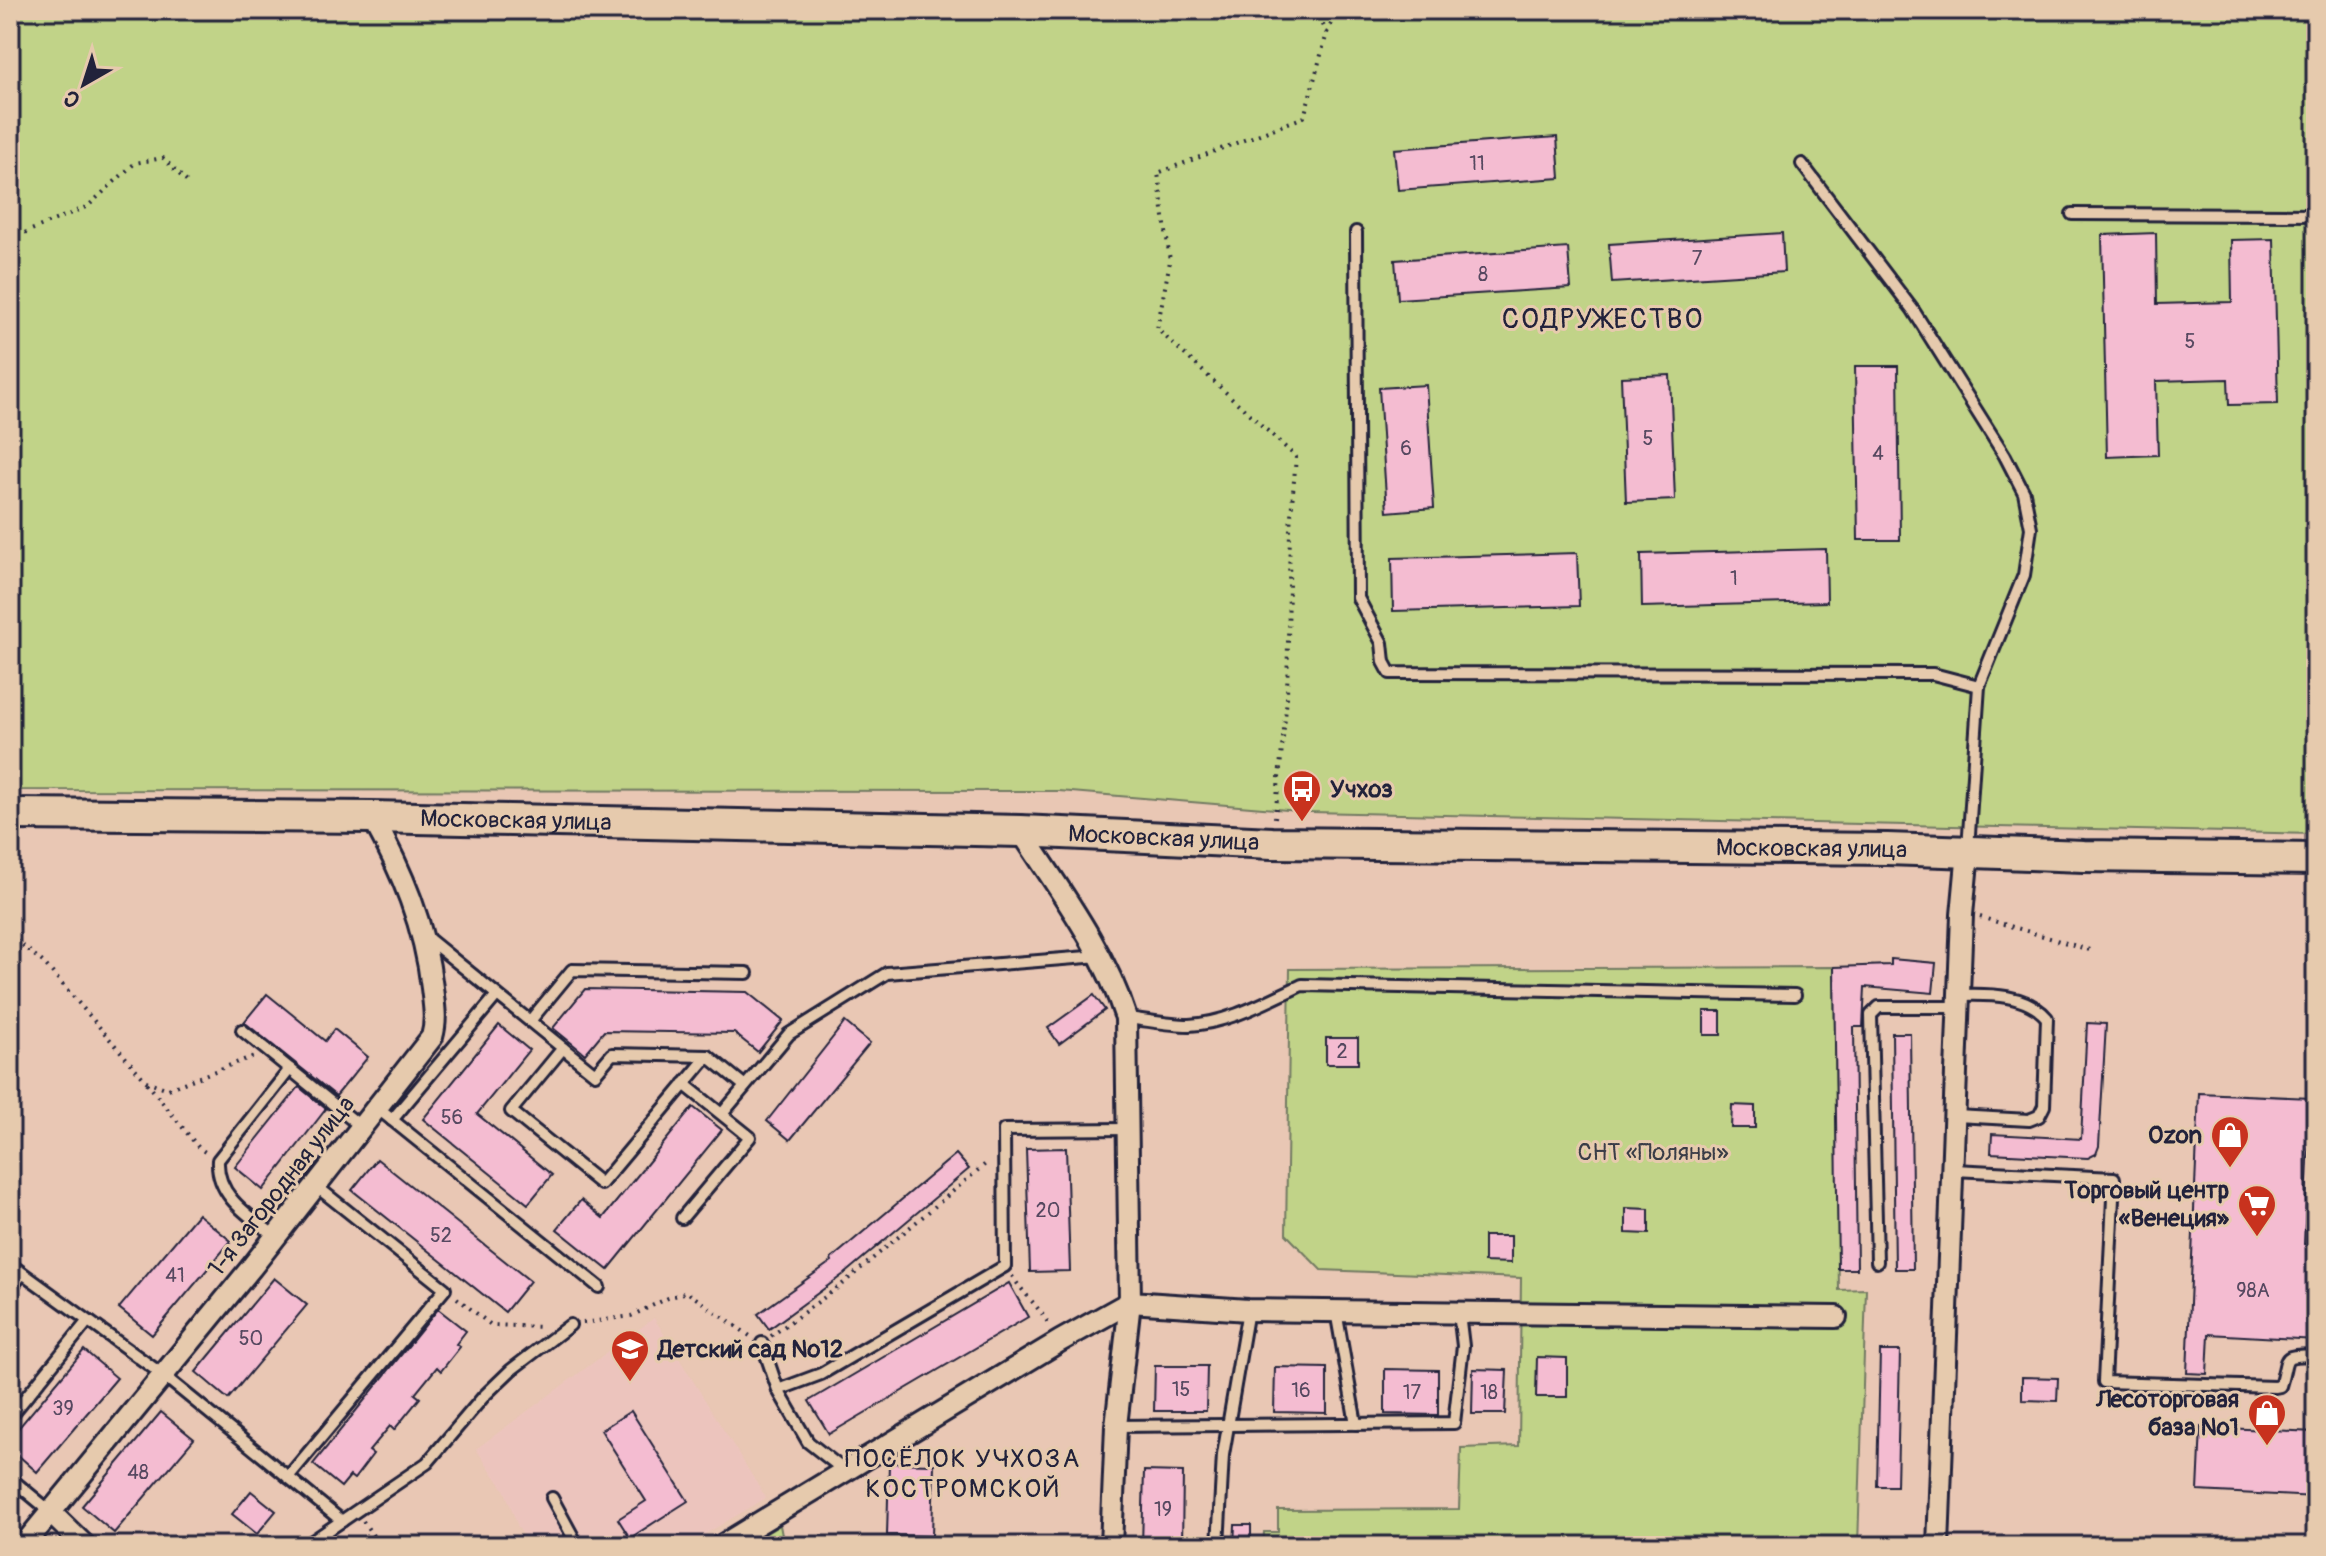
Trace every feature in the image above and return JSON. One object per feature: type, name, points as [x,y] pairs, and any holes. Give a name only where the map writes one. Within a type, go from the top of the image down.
[{"type":"main road","name":"Московская улица","points":[[10,814],[372,817],[1021,831],[1272,843],[1968,851],[2316,859]]},
{"type":"street","name":"1-я Загородная улица","points":[[23,1546],[276,1237],[432,1037],[436,1022],[424,936],[398,868],[372,817]]},
{"type":"street","points":[[1021,831],[1101,956],[1126,1018],[1130,1302],[1116,1426],[1111,1546]]},
{"type":"street","points":[[1938,1546],[1962,915],[1968,851]]},
{"type":"street","points":[[721,1546],[1130,1302],[1248,1310],[1836,1317]]},
{"type":"street","points":[[51,1513],[85,1546]]},
{"type":"lane","points":[[1802,164],[1913,310],[2005,456],[2024,493],[2031,528],[2024,575],[1979,686],[1968,851]]},
{"type":"lane","points":[[2072,214],[2316,215]]},
{"type":"lane","points":[[1356,232],[1358,598],[1382,643],[1384,662],[1390,673],[1933,674],[1979,686]]},
{"type":"lane","points":[[424,936],[595,1074],[612,1054],[708,1056],[745,1086]]},
{"type":"lane","points":[[722,1114],[789,1034],[887,973],[1101,956]]},
{"type":"lane","points":[[530,1021],[572,970],[747,973]]},
{"type":"lane","points":[[1126,1018],[1186,1025],[1205,1023],[1240,1012],[1302,985],[1795,995]]},
{"type":"lane","points":[[392,1120],[497,995]]},
{"type":"lane","points":[[1877,1262],[1871,1015],[1879,1007],[1960,1001],[1983,995],[2026,1001],[2038,1007],[2047,1018],[2044,1106],[2039,1116],[2029,1120],[1956,1116]]},
{"type":"lane","points":[[242,1030],[360,1126]]},
{"type":"lane","points":[[563,1048],[511,1111],[601,1184],[708,1056]]},
{"type":"lane","points":[[276,1237],[223,1190],[217,1175],[218,1160],[290,1069]]},
{"type":"lane","points":[[682,1218],[750,1137],[684,1084]]},
{"type":"lane","points":[[376,1107],[599,1287]]},
{"type":"lane","points":[[778,1390],[821,1374],[1005,1266],[1004,1130],[1129,1129]]},
{"type":"lane","points":[[1954,1170],[2114,1178],[2104,1382],[2275,1387],[2282,1382],[2283,1365],[2287,1359],[2293,1355],[2316,1355]]},
{"type":"lane","points":[[288,1477],[445,1289],[316,1186]]},
{"type":"lane","points":[[10,1264],[163,1375],[342,1521]]},
{"type":"lane","points":[[10,1289],[22,1274]]},
{"type":"lane","points":[[1218,1546],[1223,1455],[1248,1310]]},
{"type":"lane","points":[[1336,1311],[1356,1424]]},
{"type":"lane","points":[[1116,1426],[1454,1423],[1463,1346],[1459,1313]]},
{"type":"lane","points":[[10,1417],[87,1322]]},
{"type":"lane","points":[[305,1546],[427,1463],[484,1396],[511,1370],[570,1325]]},
{"type":"lane","points":[[762,1343],[778,1390],[808,1442],[845,1471]]},
{"type":"lane","points":[[10,1478],[51,1513]]},
{"type":"lane","points":[[552,1498],[578,1546]]},
{"type":"path","points":[[1316,10],[1327,33]]},
{"type":"path","points":[[1272,843],[1287,698],[1290,527],[1296,457],[1157,329],[1170,261],[1158,173],[1304,117],[1327,33],[1337,10]]},
{"type":"path","points":[[10,239],[88,206],[135,163],[163,158],[188,183]]},
{"type":"path","points":[[1970,915],[2093,951]]},
{"type":"path","points":[[10,935],[44,963],[146,1081],[199,1148],[218,1160]]},
{"type":"path","points":[[146,1081],[168,1089],[267,1051]]},
{"type":"path","points":[[445,1289],[491,1325],[539,1327],[631,1316],[687,1292],[762,1343],[840,1286],[1004,1148]]},
{"type":"path","points":[[1005,1266],[1023,1292],[1040,1308],[1060,1341]]},
{"type":"path","points":[[357,1512],[380,1546]]},
{"type":"shaded area","name":"Детский сад №12","points":[[654,1318],[766,1498],[685,1546],[531,1546],[518,1527],[505,1491],[476,1449]]},
{"type":"green space","points":[[10,10],[2316,10],[2316,834],[1311,812],[1059,791],[10,790]]},
{"type":"green space","name":"СНТ «Поляны»","points":[[1834,967],[1839,1290],[1866,1289],[1858,1546],[1263,1546],[1264,1532],[1278,1532],[1278,1510],[1459,1509],[1461,1448],[1519,1446],[1521,1278],[1321,1270],[1286,1234],[1290,969]]},
{"type":"green space","points":[[780,1525],[784,1546],[745,1546]]},
{"type":"building","points":[[1557,137],[1560,178],[1398,190],[1394,149]]},
{"type":"building","points":[[1782,233],[1784,272],[1612,283],[1609,244]]},
{"type":"building","points":[[2156,233],[2157,304],[2232,302],[2231,240],[2274,239],[2278,404],[2229,405],[2228,379],[2156,381],[2158,455],[2107,457],[2102,235]]},
{"type":"building","points":[[1568,248],[1571,288],[1398,299],[1395,260]]},
{"type":"building","points":[[1855,366],[1898,366],[1900,540],[1858,540]]},
{"type":"building","points":[[1670,375],[1675,500],[1626,502],[1621,377]]},
{"type":"building","points":[[1426,385],[1434,508],[1387,512],[1379,388]]},
{"type":"building","points":[[1826,549],[1827,602],[1642,607],[1641,554]]},
{"type":"building","points":[[1577,553],[1579,606],[1393,611],[1392,558]]},
{"type":"building","points":[[1891,959],[1936,963],[1933,993],[1865,987],[1863,1027],[1854,1027],[1857,1269],[1838,1269],[1834,967],[1891,965]]},
{"type":"building","points":[[585,989],[747,992],[783,1021],[758,1052],[734,1033],[604,1031],[585,1054],[553,1028]]},
{"type":"building","points":[[267,994],[325,1041],[334,1029],[368,1057],[336,1096],[244,1022]]},
{"type":"building","points":[[1094,995],[1105,1010],[1059,1044],[1048,1028]]},
{"type":"building","points":[[1704,1011],[1721,1011],[1721,1035],[1704,1035]]},
{"type":"building","points":[[845,1022],[870,1043],[790,1140],[767,1121]]},
{"type":"building","points":[[2087,1023],[2106,1024],[2096,1154],[2088,1158],[1991,1153],[1992,1134],[2081,1139]]},
{"type":"building","points":[[499,1025],[529,1050],[477,1114],[552,1175],[528,1204],[423,1119]]},
{"type":"building","points":[[1892,1033],[1910,1033],[1913,1269],[1895,1269]]},
{"type":"building","points":[[1326,1038],[1358,1038],[1358,1064],[1326,1064]]},
{"type":"building","points":[[299,1087],[326,1109],[263,1190],[235,1167]]},
{"type":"building","points":[[2199,1093],[2311,1098],[2304,1244],[2316,1245],[2316,1340],[2209,1334],[2207,1374],[2187,1373]]},
{"type":"building","points":[[1732,1105],[1755,1106],[1755,1128],[1731,1128]]},
{"type":"building","points":[[693,1107],[722,1130],[608,1270],[557,1229],[581,1200],[603,1218]]},
{"type":"building","points":[[1066,1148],[1070,1271],[1030,1272],[1026,1149]]},
{"type":"building","points":[[956,1154],[969,1169],[844,1274],[769,1329],[758,1314],[832,1261]]},
{"type":"building","points":[[377,1159],[530,1281],[505,1312],[352,1190]]},
{"type":"building","points":[[1626,1208],[1649,1209],[1649,1234],[1626,1233]]},
{"type":"building","points":[[198,1214],[231,1241],[152,1335],[119,1308]]},
{"type":"building","points":[[1484,1236],[1511,1236],[1511,1263],[1484,1262]]},
{"type":"building","points":[[274,1278],[307,1305],[228,1399],[196,1372]]},
{"type":"building","points":[[1009,1283],[1028,1317],[829,1434],[809,1401]]},
{"type":"building","points":[[438,1309],[466,1331],[456,1344],[460,1347],[441,1371],[437,1367],[415,1394],[420,1398],[394,1430],[390,1426],[369,1451],[373,1454],[354,1479],[350,1476],[341,1487],[313,1464]]},
{"type":"building","points":[[84,1350],[117,1378],[37,1472],[10,1448],[10,1438]]},
{"type":"building","points":[[1880,1351],[1900,1351],[1897,1486],[1877,1486]]},
{"type":"building","points":[[1537,1357],[1567,1358],[1567,1397],[1536,1397]]},
{"type":"building","points":[[1155,1366],[1207,1366],[1206,1411],[1154,1411]]},
{"type":"building","points":[[1275,1367],[1327,1368],[1327,1413],[1274,1412]]},
{"type":"building","points":[[1385,1369],[1438,1370],[1438,1415],[1385,1414]]},
{"type":"building","points":[[1473,1369],[1507,1370],[1505,1414],[1472,1414]]},
{"type":"building","points":[[2022,1377],[2058,1378],[2057,1401],[2022,1400]]},
{"type":"building","points":[[631,1411],[688,1501],[630,1538],[618,1519],[646,1501],[601,1430]]},
{"type":"building","points":[[161,1412],[194,1439],[114,1533],[82,1506]]},
{"type":"building","points":[[2201,1427],[2316,1432],[2316,1497],[2198,1491]]},
{"type":"building","points":[[889,1463],[934,1464],[932,1536],[887,1535]]},
{"type":"building","points":[[1144,1471],[1183,1472],[1182,1546],[1142,1546]]},
{"type":"building","points":[[251,1491],[276,1511],[257,1534],[232,1514]]},
{"type":"building","points":[[1235,1525],[1251,1525],[1251,1546],[1234,1546]]},
{"type":"place","name":"Учхоз","points":[[1302,823]]},
{"type":"place","name":"Ozon","points":[[2230,1169]]},
{"type":"place","name":"Торговый центр «Венеция»","points":[[2257,1238]]},
{"type":"place","name":"Детский сад №12","points":[[630,1383]]},
{"type":"place","name":"Лесоторговая база №1","points":[[2267,1447]]},
{"type":"district","name":"СОДРУЖЕСТВО","points":[[1603,318]]},
{"type":"district","name":"ПОСЁЛОК УЧХОЗА КОСТРОМСКОЙ","points":[[963,1473]]}]
